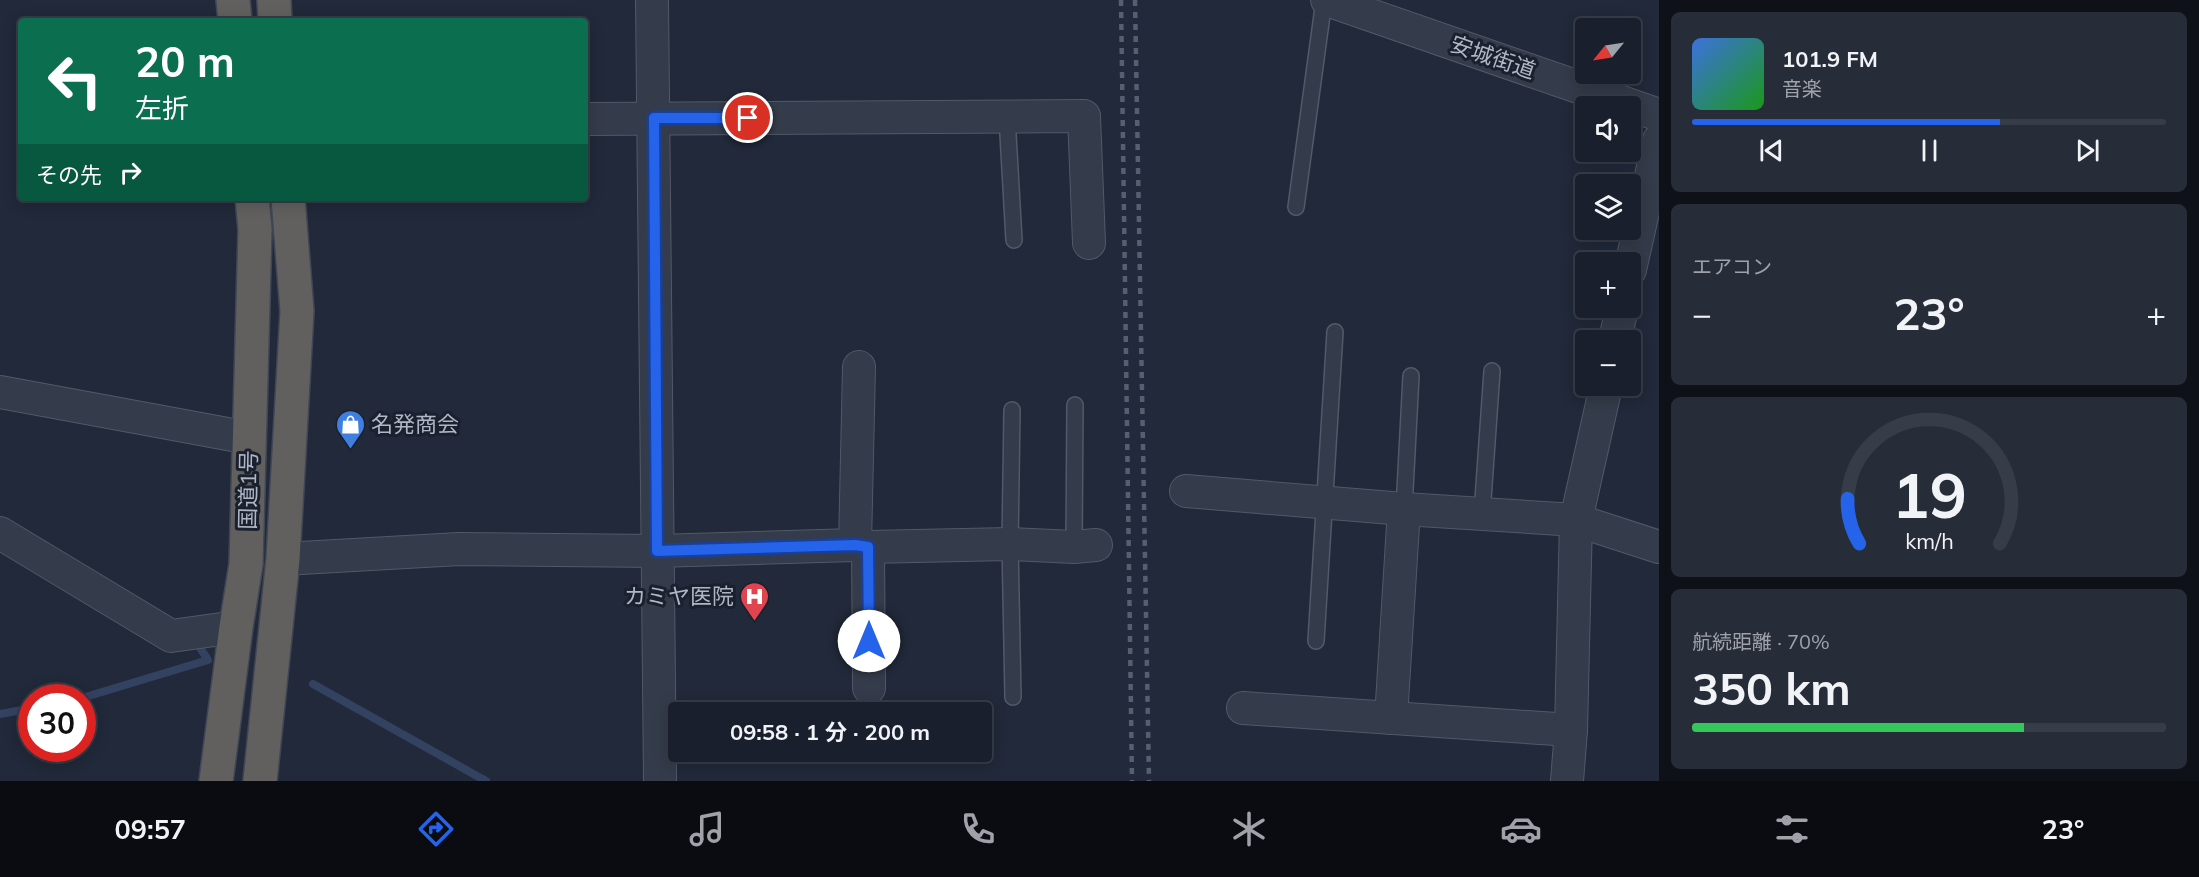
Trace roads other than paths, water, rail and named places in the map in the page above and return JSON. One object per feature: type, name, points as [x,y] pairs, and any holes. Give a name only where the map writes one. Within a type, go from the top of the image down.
[{"type":"highway","points":[[233,0],[235,18]]},
{"type":"highway","points":[[274,0],[275,18]]},
{"type":"highway","name":"国道1号","points":[[216,781],[246,564],[255,229],[252,201]]},
{"type":"highway","name":"国道1号","points":[[260,781],[283,559],[297,311],[288,201]]},
{"type":"street","points":[[652,0],[660,781]]},
{"type":"street","name":"安城街道","points":[[1326,0],[1384,9],[1659,115]]},
{"type":"street","points":[[588,119],[1084,116],[1089,243]]},
{"type":"street","points":[[1634,252],[1659,140]]},
{"type":"street","points":[[859,367],[862,546],[869,688]]},
{"type":"street","points":[[0,392],[249,438]]},
{"type":"street","points":[[1567,781],[1571,730],[1576,520],[1604,396]]},
{"type":"street","points":[[1186,491],[1576,520],[1659,547]]},
{"type":"street","points":[[1391,718],[1404,509]]},
{"type":"street","points":[[0,533],[171,636],[236,627]]},
{"type":"street","points":[[283,559],[459,549],[657,551],[1010,544],[1085,546]]},
{"type":"street","points":[[1242,708],[1571,730]]},
{"type":"lane","points":[[1296,207],[1326,0]]},
{"type":"lane","points":[[1007,117],[1014,240]]},
{"type":"lane","points":[[1316,641],[1335,332]]},
{"type":"lane","points":[[1482,514],[1492,371]]},
{"type":"lane","points":[[1404,509],[1411,376]]},
{"type":"lane","points":[[1075,405],[1085,546]]},
{"type":"lane","points":[[1012,410],[1010,544],[1013,697]]},
{"type":"waterway","points":[[96,694],[208,660],[195,640]]},
{"type":"waterway","points":[[313,684],[486,781]]},
{"type":"waterway","points":[[0,714],[18,711]]},
{"type":"railway","points":[[1121,0],[1132,781]]},
{"type":"railway","points":[[1135,0],[1149,781]]},
{"type":"place","name":"名発商会","points":[[350,450]]},
{"type":"place","name":"カミヤ医院","points":[[755,622]]}]
